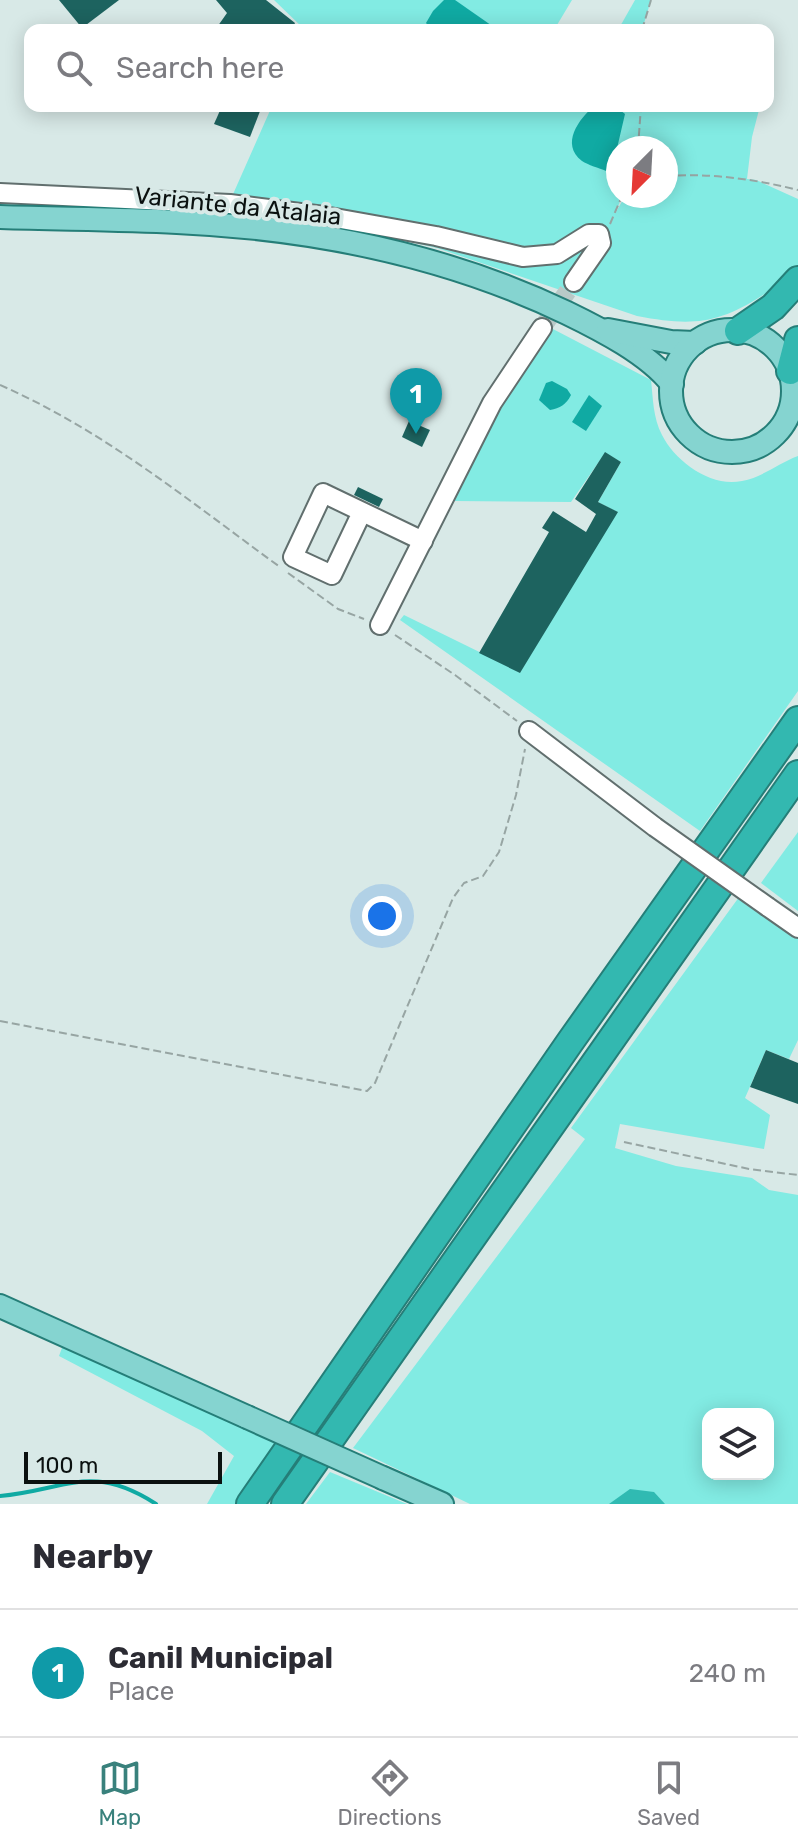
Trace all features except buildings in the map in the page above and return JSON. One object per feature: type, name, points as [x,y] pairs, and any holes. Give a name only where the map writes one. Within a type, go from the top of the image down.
[{"type":"highway","points":[[738,331],[773,307],[798,280]]},
{"type":"highway","points":[[794,388],[798,340]]},
{"type":"highway","points":[[250,1504],[570,1042],[798,720]]},
{"type":"highway","points":[[285,1504],[798,774]]},
{"type":"highway","points":[[740,856],[798,792]]},
{"type":"main road","name":"Variante da Atalaia","points":[[0,217],[178,222],[320,238],[430,262],[544,302],[599,328],[658,368],[672,384]]},
{"type":"main road","name":"Variante da Atalaia","points":[[599,328],[671,342],[695,343],[715,333],[738,331]]},
{"type":"main road","points":[[695,343],[679,361],[672,384],[671,395],[677,418],[700,443],[710,448],[733,452],[756,448],[775,435],[788,416],[794,388],[785,361],[770,344],[760,337],[738,331]]},
{"type":"main road","points":[[775,435],[798,439]]},
{"type":"main road","points":[[0,1306],[442,1504]]},
{"type":"street","points":[[0,193],[230,204],[324,216],[436,236],[523,257],[557,254],[589,234],[602,236],[597,249],[574,282]]},
{"type":"street","points":[[380,625],[492,403],[542,328]]},
{"type":"street","points":[[362,512],[332,575],[293,557],[323,493],[423,541]]},
{"type":"street","points":[[529,731],[655,827],[798,928]]},
{"type":"path","points":[[644,24],[651,0]]},
{"type":"path","points":[[639,136],[641,112]]},
{"type":"path","points":[[678,175],[756,180],[798,190]]},
{"type":"path","points":[[602,236],[616,208]]},
{"type":"path","points":[[0,385],[46,405],[88,429],[338,609],[380,625],[455,675],[529,731],[516,795],[499,852],[483,876],[464,883],[453,898],[375,1083],[367,1091],[0,1021]]},
{"type":"path","points":[[624,1142],[749,1169],[798,1175]]},
{"type":"shaded area","points":[[274,0],[572,0],[558,24],[299,24]]},
{"type":"shaded area","points":[[444,0],[455,0],[489,24],[427,24],[433,11]]},
{"type":"shaded area","points":[[635,0],[651,0],[644,24],[621,24]]},
{"type":"shaded area","points":[[269,112],[758,112],[747,179],[798,199],[798,270],[747,305],[717,317],[688,322],[637,316],[437,248],[230,201]]},
{"type":"shaded area","points":[[588,112],[625,114],[620,136],[606,136],[606,171],[582,161],[576,154],[572,140],[578,125]]},
{"type":"shaded area","points":[[551,328],[651,380],[655,415],[662,435],[685,463],[706,476],[730,482],[742,481],[798,456],[798,691],[700,831],[400,620],[404,615],[520,672],[617,512],[598,502],[621,462],[605,453],[571,502],[454,501],[493,417]]},
{"type":"shaded area","points":[[552,381],[567,389],[571,395],[562,406],[550,410],[539,400],[546,383]]},
{"type":"shaded area","points":[[589,395],[602,406],[586,431],[572,422]]},
{"type":"shaded area","points":[[798,832],[798,911],[761,883]]},
{"type":"shaded area","points":[[742,893],[798,936],[798,1040],[789,1059],[766,1050],[745,1098],[770,1115],[764,1149],[620,1124],[615,1148],[676,1166],[752,1178],[769,1190],[798,1195],[798,1504],[470,1504],[353,1448],[585,1139],[571,1128]]},
{"type":"shaded area","points":[[63,1345],[281,1439],[236,1504],[207,1504],[234,1456],[202,1431],[59,1356]]},
{"type":"shaded area","points":[[330,1472],[407,1504],[306,1504]]},
{"type":"shaded area","points":[[630,1489],[654,1492],[665,1504],[609,1504]]},
{"type":"waterway","points":[[0,1496],[95,1481],[133,1491],[156,1504]]},
{"type":"tunnel","points":[[542,328],[574,282]]},
{"type":"place","name":"Canil Municipal","points":[[416,434]]}]
